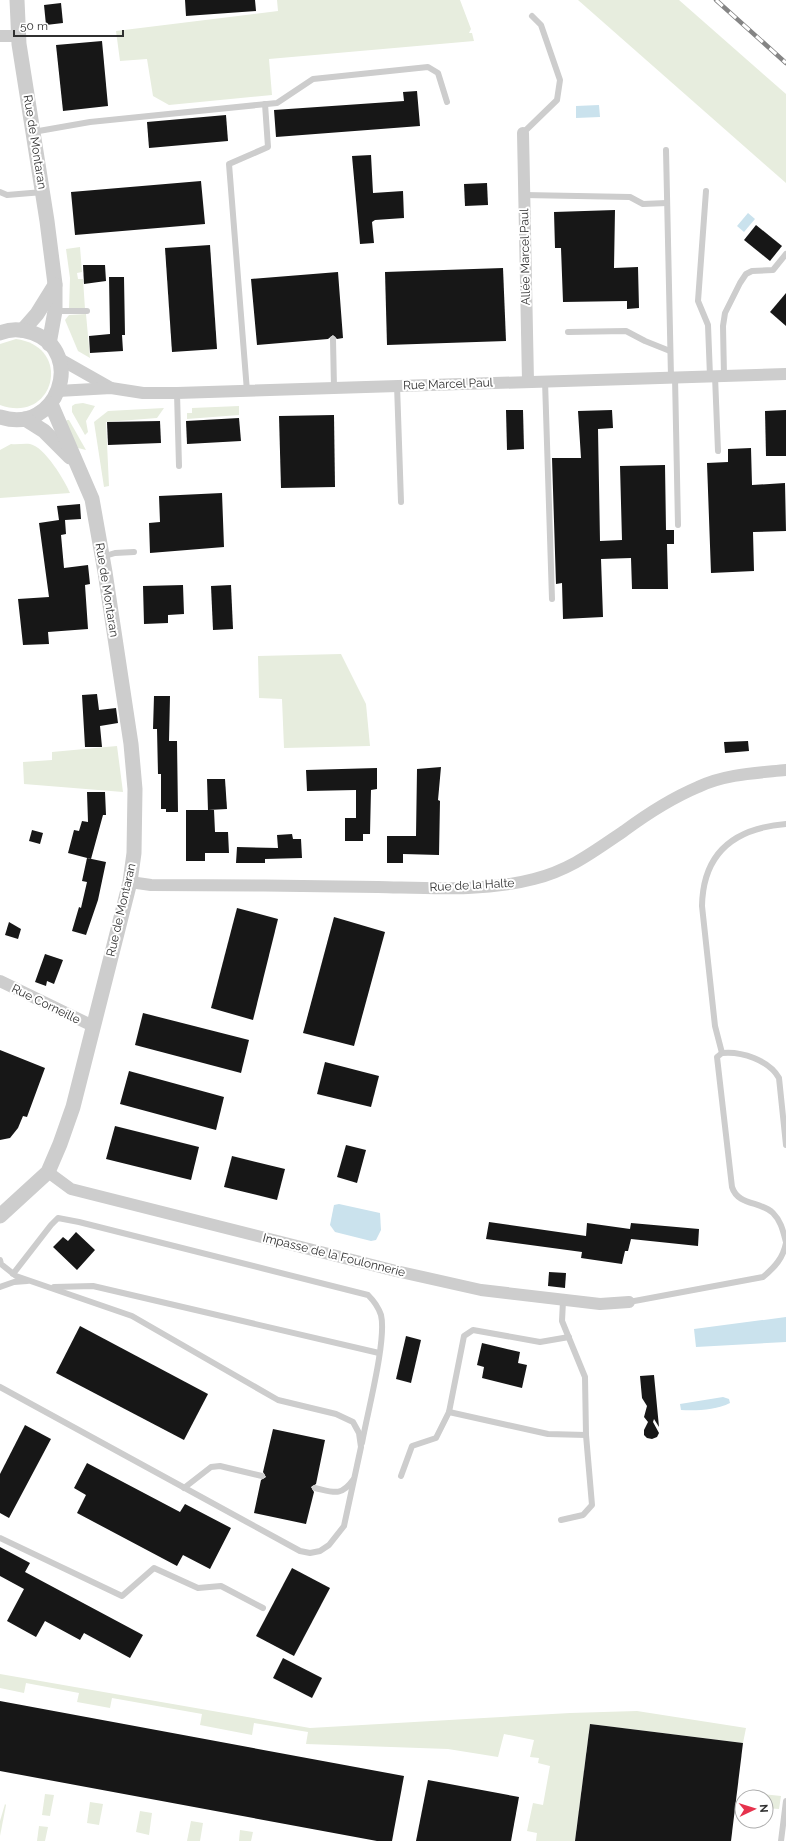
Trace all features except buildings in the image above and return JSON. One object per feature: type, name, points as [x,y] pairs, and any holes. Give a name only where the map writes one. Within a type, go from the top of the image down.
[{"type":"street","name":"Rue de Montaran","points":[[17,0],[18,36],[43,192],[55,284],[55,312],[49,344]]},
{"type":"street","points":[[0,36],[18,36]]},
{"type":"street","name":"Allée Marcel Paul","points":[[523,133],[528,381]]},
{"type":"street","points":[[24,330],[37,314],[55,284]]},
{"type":"street","points":[[0,332],[24,330],[38,335],[49,344],[58,358],[61,374],[58,391],[50,404],[39,414],[25,419],[2,420]]},
{"type":"street","name":"Rue Marcel Paul","points":[[58,358],[111,388]]},
{"type":"street","name":"Rue Marcel Paul","points":[[58,391],[111,388],[143,393],[177,393],[545,380],[786,374]]},
{"type":"street","name":"Rue de Montaran","points":[[0,1216],[48,1172],[60,1144],[73,1107],[130,882],[134,853],[135,789],[131,744],[92,499],[50,404]]},
{"type":"street","name":"Rue de Montaran","points":[[25,419],[44,431],[75,461]]},
{"type":"street","name":"Rue de la Halte","points":[[130,882],[151,884],[377,887],[503,885],[534,879],[564,869],[593,854],[624,830],[675,798],[700,786],[727,777],[786,770]]},
{"type":"street","name":"Rue Corneille","points":[[0,981],[93,1026]]},
{"type":"street","name":"Impasse de la Foulonnerie","points":[[48,1172],[71,1189],[396,1271],[481,1290],[563,1301],[600,1304],[629,1302]]},
{"type":"lane","points":[[523,133],[557,100],[560,86],[560,80],[541,25],[532,16]]},
{"type":"lane","points":[[33,132],[90,122],[277,103],[313,79],[428,68],[438,73],[447,102]]},
{"type":"lane","points":[[247,391],[229,164],[268,147],[264,104]]},
{"type":"lane","points":[[666,150],[670,351],[673,377],[678,524]]},
{"type":"lane","points":[[706,191],[698,301],[708,325],[716,376],[718,451]]},
{"type":"lane","points":[[0,192],[7,195],[43,192]]},
{"type":"lane","points":[[524,195],[630,197],[643,204],[667,203]]},
{"type":"lane","points":[[716,376],[725,313],[740,283],[746,274],[752,271],[773,270],[786,254]]},
{"type":"lane","points":[[55,312],[86,311]]},
{"type":"lane","points":[[568,332],[626,331],[644,341],[670,351]]},
{"type":"lane","points":[[333,339],[334,388]]},
{"type":"lane","points":[[545,380],[552,599]]},
{"type":"lane","points":[[397,386],[401,502]]},
{"type":"lane","points":[[177,393],[179,466]]},
{"type":"lane","points":[[102,557],[134,552]]},
{"type":"lane","points":[[722,1054],[715,1026],[702,906],[702,893],[706,878],[717,855],[725,845],[736,837],[766,825],[786,824]]},
{"type":"lane","points":[[629,1302],[763,1277],[773,1269],[780,1260],[786,1242],[782,1225],[772,1212],[734,1195],[718,1057],[722,1054],[740,1053],[771,1067],[776,1072],[779,1078],[786,1145]]},
{"type":"lane","points":[[1,1387],[300,1551],[310,1553],[320,1552],[329,1545],[344,1526],[355,1478],[379,1353],[382,1326],[381,1316],[376,1304],[368,1295],[58,1218],[13,1274]]},
{"type":"lane","points":[[0,1260],[1,1264],[13,1274],[132,1316],[278,1400],[345,1417],[353,1422],[359,1433],[361,1447]]},
{"type":"lane","points":[[0,1287],[14,1282],[30,1281]]},
{"type":"lane","points":[[49,1287],[92,1286],[379,1353]]},
{"type":"lane","points":[[561,1520],[583,1516],[592,1505],[586,1435],[585,1377],[562,1321],[563,1301]]},
{"type":"lane","points":[[400,1476],[412,1446],[436,1438],[449,1412],[464,1336],[473,1330],[540,1342],[569,1337]]},
{"type":"lane","points":[[449,1412],[548,1434],[586,1435]]},
{"type":"lane","points":[[184,1488],[211,1467],[220,1466],[262,1476]]},
{"type":"lane","points":[[315,1488],[336,1492],[342,1491],[347,1488],[355,1478]]},
{"type":"lane","points":[[0,1538],[122,1596],[154,1568],[198,1588],[221,1586],[264,1608]]},
{"type":"lane","points":[[781,1841],[786,1800]]},
{"type":"green space","points":[[277,0],[460,0],[471,29],[469,33],[472,33],[474,41],[269,59],[272,95],[169,105],[153,96],[147,59],[120,61],[116,31],[278,11]]},
{"type":"green space","points":[[578,0],[679,0],[786,94],[786,183]]},
{"type":"green space","points":[[80,247],[82,272],[77,273],[78,279],[83,279],[85,309],[69,309],[70,278],[66,249]]},
{"type":"green space","points":[[86,314],[90,358],[78,351],[65,320],[69,315]]},
{"type":"green space","points":[[16,339],[34,345],[46,356],[51,369],[50,382],[44,395],[33,404],[19,408],[0,405],[0,344]]},
{"type":"green space","points":[[83,403],[95,406],[86,421],[88,432],[85,435],[72,412],[72,406]]},
{"type":"green space","points":[[239,406],[239,415],[187,419],[187,413],[192,413],[192,408]]},
{"type":"green space","points":[[164,408],[157,418],[106,422],[109,486],[104,487],[94,422],[108,411]]},
{"type":"green space","points":[[69,420],[86,450],[78,448],[64,423]]},
{"type":"green space","points":[[11,444],[30,444],[36,446],[54,465],[70,493],[0,498],[0,450]]},
{"type":"green space","points":[[341,654],[366,704],[370,746],[284,748],[282,699],[259,698],[258,656]]},
{"type":"green space","points":[[117,746],[123,792],[24,784],[23,762],[52,760],[52,752]]},
{"type":"green space","points":[[0,1674],[310,1728],[570,1713],[637,1711],[746,1728],[743,1743],[590,1724],[575,1841],[536,1841],[537,1833],[527,1831],[533,1803],[543,1805],[550,1766],[538,1763],[539,1758],[530,1757],[534,1740],[504,1734],[498,1757],[448,1749],[306,1744],[308,1732],[254,1723],[252,1735],[200,1725],[202,1714],[112,1698],[110,1708],[77,1702],[79,1693],[26,1683],[24,1693],[0,1688]]},
{"type":"green space","points":[[45,1794],[54,1795],[50,1816],[42,1815]]},
{"type":"green space","points":[[774,1795],[781,1796],[779,1809],[774,1809]]},
{"type":"green space","points":[[90,1802],[103,1804],[99,1825],[87,1823]]},
{"type":"green space","points":[[5,1804],[6,1805],[0,1836],[0,1821]]},
{"type":"green space","points":[[140,1811],[152,1813],[149,1835],[136,1832]]},
{"type":"green space","points":[[191,1821],[203,1823],[200,1841],[187,1841]]},
{"type":"green space","points":[[39,1826],[48,1827],[45,1841],[37,1841]]},
{"type":"green space","points":[[240,1830],[253,1832],[251,1841],[239,1841]]},
{"type":"water","points":[[599,105],[600,117],[576,118],[576,106]]},
{"type":"water","points":[[748,213],[755,219],[744,232],[737,226]]},
{"type":"water","points":[[339,1204],[380,1213],[381,1230],[376,1240],[371,1241],[335,1232],[330,1225],[334,1205]]},
{"type":"water","points":[[786,1317],[786,1342],[696,1347],[694,1329]]},
{"type":"water","points":[[723,1397],[729,1399],[730,1403],[706,1410],[681,1410],[680,1404]]},
{"type":"railway","points":[[716,0],[786,63]]}]
